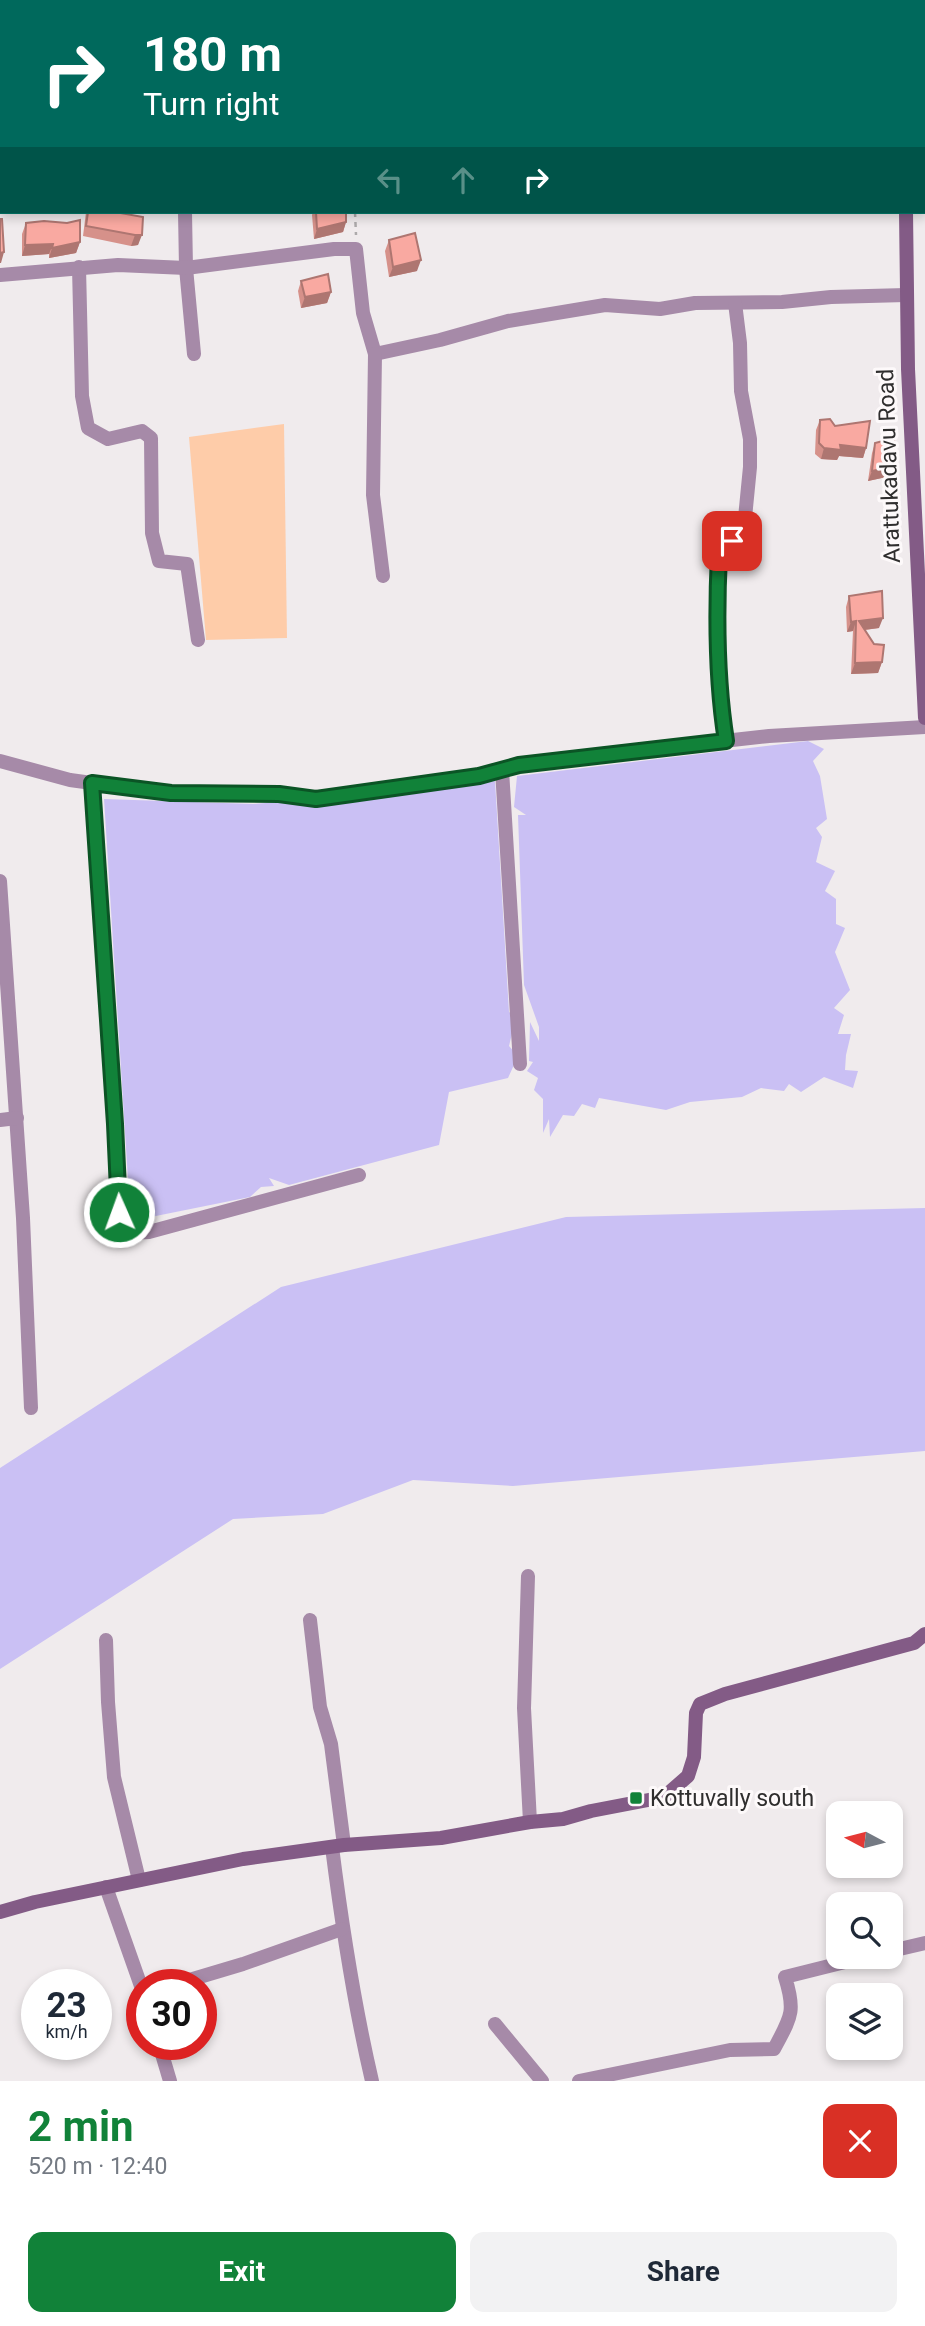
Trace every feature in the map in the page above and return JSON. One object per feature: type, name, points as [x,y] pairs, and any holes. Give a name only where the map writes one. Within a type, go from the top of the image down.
[{"type":"main road","name":"Arattukadavu Road","points":[[906,214],[914,525],[925,718]]},
{"type":"main road","points":[[0,1912],[35,1902],[243,1859],[338,1846],[441,1838],[530,1822],[563,1819],[664,1797],[688,1776],[694,1757],[696,1713],[699,1704],[725,1694],[914,1643],[925,1634]]},
{"type":"street","points":[[185,214],[186,268],[194,354]]},
{"type":"street","points":[[0,275],[118,265],[186,268],[334,248],[356,249],[363,313],[375,354],[373,495],[383,576]]},
{"type":"street","points":[[79,267],[82,396],[88,428],[108,439],[142,430],[151,438],[152,533],[159,561],[187,564],[198,640]]},
{"type":"street","points":[[375,354],[508,321],[605,305],[660,309],[695,303],[906,295]]},
{"type":"street","points":[[726,741],[721,712],[716,638],[719,554],[744,528],[750,467],[750,439],[741,391],[740,343],[735,303]]},
{"type":"street","points":[[0,761],[70,780],[171,793],[266,794],[316,799],[479,776],[519,765],[598,755],[726,741],[925,727]]},
{"type":"street","points":[[502,771],[520,1065]]},
{"type":"street","points":[[92,783],[119,1212],[125,1229],[133,1233],[149,1232],[359,1175]]},
{"type":"street","points":[[0,881],[17,1118],[31,1408]]},
{"type":"street","points":[[0,1120],[17,1118]]},
{"type":"street","points":[[528,1576],[524,1709],[530,1822]]},
{"type":"street","points":[[310,1620],[320,1707],[331,1744],[342,1929],[372,2081]]},
{"type":"street","points":[[106,1640],[114,1777],[139,1880]]},
{"type":"street","points":[[106,1887],[135,1969]]},
{"type":"street","points":[[217,1972],[342,1929]]},
{"type":"street","points":[[903,1948],[925,1943]]},
{"type":"street","points":[[579,2081],[730,2050],[774,2049],[788,2023],[792,2001],[785,1977],[826,1967]]},
{"type":"street","points":[[495,2024],[542,2081]]},
{"type":"street","points":[[164,2060],[170,2081]]},
{"type":"path","points":[[355,214],[356,249]]},
{"type":"shaded area","points":[[284,424],[287,638],[206,640],[189,437]]},
{"type":"shaded area","points":[[808,741],[824,749],[813,761],[820,776],[827,819],[816,828],[822,837],[816,862],[835,871],[825,891],[836,899],[836,924],[845,928],[835,952],[850,990],[834,1008],[844,1015],[838,1034],[851,1034],[845,1070],[858,1071],[853,1088],[824,1077],[801,1092],[789,1084],[784,1091],[761,1088],[742,1097],[690,1102],[666,1110],[599,1098],[595,1108],[582,1104],[574,1116],[563,1115],[550,1137],[549,1119],[543,1133],[543,1099],[534,1090],[538,1078],[527,1071],[533,1062],[529,1061],[530,1022],[539,1041],[539,1027],[524,985],[518,815],[526,815],[514,807],[517,776]]},
{"type":"shaded area","points":[[495,781],[509,1012],[516,1017],[509,1046],[518,1056],[508,1078],[449,1092],[439,1145],[289,1185],[269,1178],[274,1186],[261,1187],[250,1197],[136,1220],[130,1211],[104,799],[253,804],[300,800],[317,807],[409,788]]},
{"type":"shaded area","points":[[925,1208],[925,1451],[513,1486],[413,1480],[323,1514],[233,1519],[0,1669],[0,1468],[281,1287],[566,1217]]},
{"type":"building","points":[[88,214],[143,217],[142,235],[86,226]]},
{"type":"building","points":[[316,214],[346,214],[346,222],[317,229]]},
{"type":"building","points":[[0,219],[4,252],[0,253]]},
{"type":"building","points":[[80,220],[80,242],[52,248],[53,244],[25,245],[26,223],[67,223]]},
{"type":"building","points":[[415,233],[421,260],[393,267],[389,240]]},
{"type":"building","points":[[328,274],[331,292],[305,297],[301,281]]},
{"type":"building","points":[[830,419],[835,426],[870,421],[866,448],[840,445],[841,450],[824,448],[819,443],[820,420]]},
{"type":"building","points":[[894,438],[895,466],[872,471],[875,443]]},
{"type":"building","points":[[882,591],[883,618],[859,621],[874,644],[884,645],[882,662],[855,663],[856,621],[851,622],[849,596]]},
{"type":"place","name":"Kottuvally south","points":[[636,1798]]},
{"type":"route","points":[[119,1212],[92,783],[171,793],[279,794],[316,799],[479,776],[519,765],[726,741],[721,712],[716,638],[719,554],[732,541]]}]
